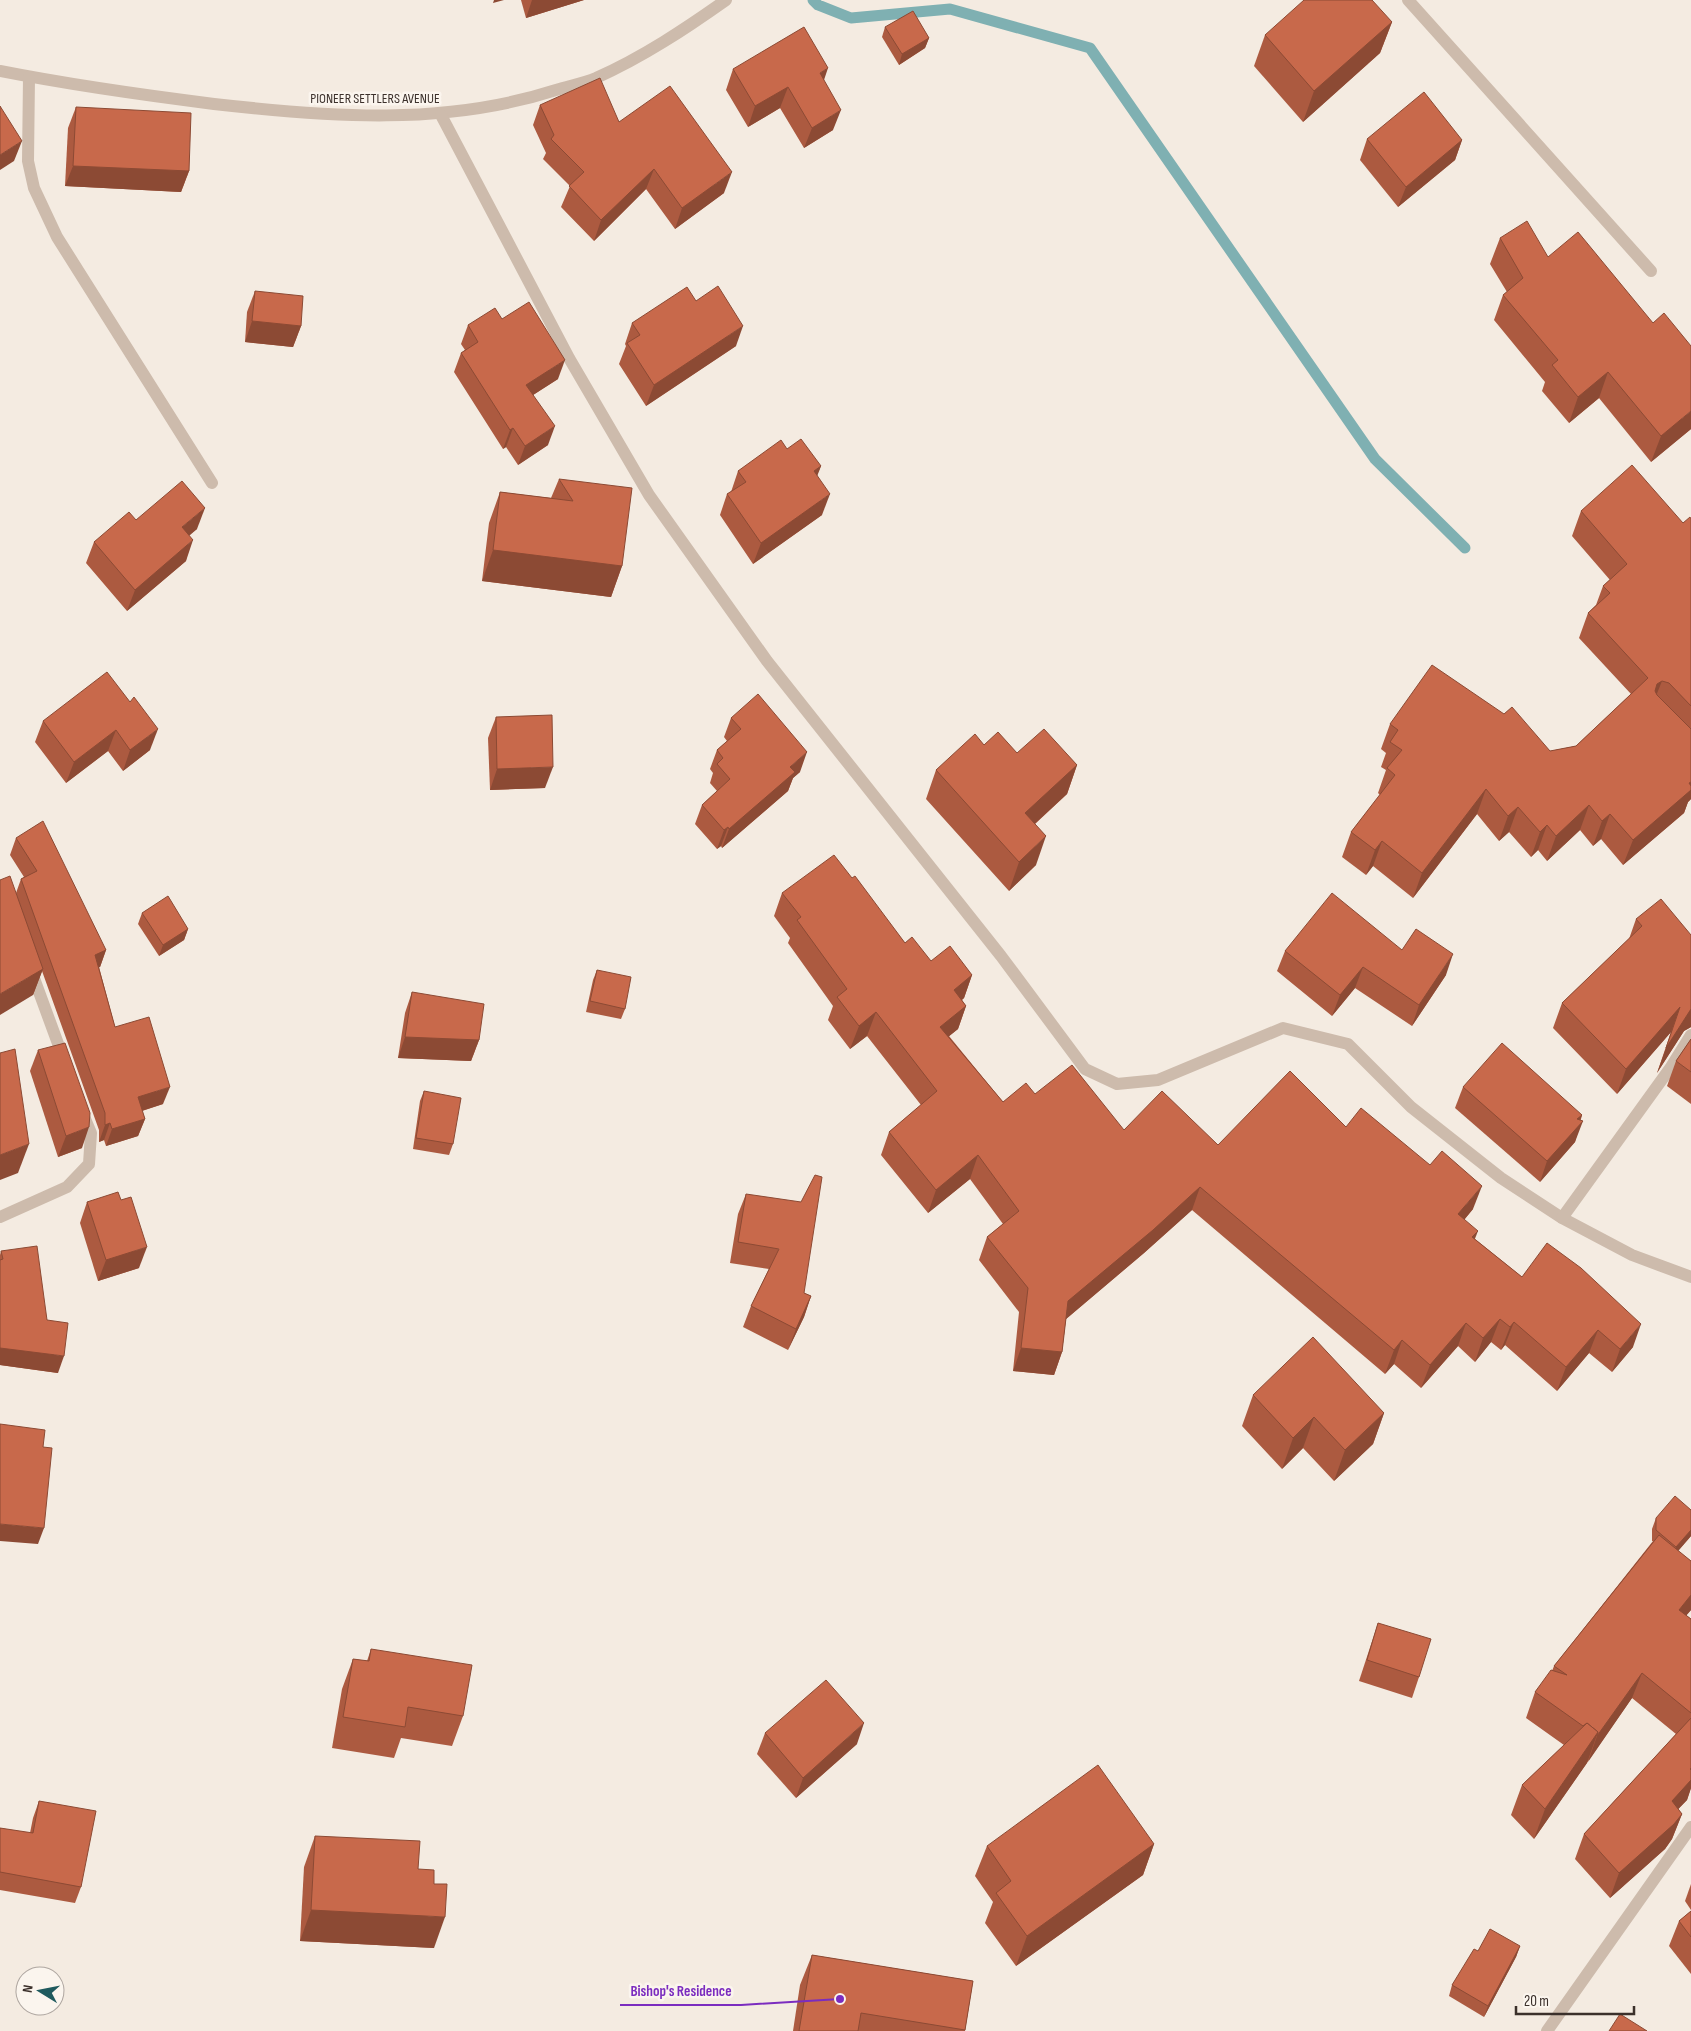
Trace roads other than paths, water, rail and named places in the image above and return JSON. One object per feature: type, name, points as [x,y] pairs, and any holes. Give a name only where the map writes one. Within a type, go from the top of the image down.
[{"type":"street","name":"PIONEER SETTLERS AVENUE","points":[[0,71],[166,98],[280,112],[351,116],[440,115],[522,101],[596,78],[677,35],[726,0]]},
{"type":"street","points":[[1408,0],[1651,271]]},
{"type":"street","points":[[28,77],[28,161],[34,188],[53,229],[212,483]]},
{"type":"street","points":[[440,115],[569,358],[648,495],[767,661],[1001,956],[1085,1069],[1117,1084],[1158,1080],[1283,1028],[1348,1044],[1410,1107],[1501,1178],[1562,1218],[1632,1255],[1691,1277]]},
{"type":"street","points":[[28,962],[68,1070]]},
{"type":"street","points":[[1562,1218],[1671,1067],[1691,1035]]},
{"type":"street","points":[[0,1217],[67,1188],[89,1164],[91,1133],[78,1097]]},
{"type":"street","points":[[1547,2031],[1691,1827]]},
{"type":"waterway","points":[[813,0],[818,5],[851,18],[950,9],[1090,48],[1375,459],[1465,548]]},
{"type":"place","name":"Bishop's Residence","points":[[840,1999]]}]
